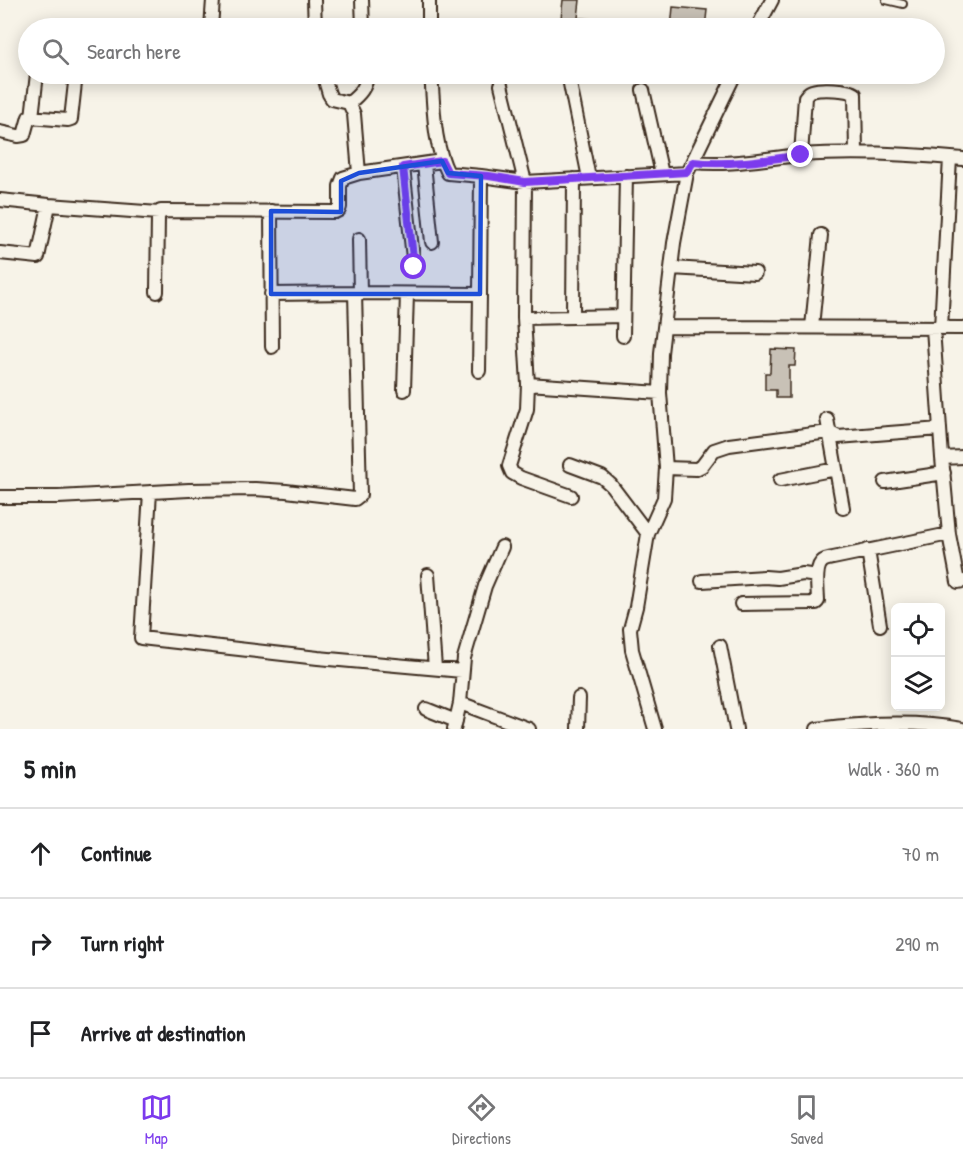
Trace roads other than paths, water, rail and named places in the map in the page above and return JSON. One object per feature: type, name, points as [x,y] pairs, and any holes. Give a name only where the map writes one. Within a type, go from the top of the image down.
[{"type":"street","points":[[212,18],[213,0]]},
{"type":"street","points":[[314,0],[315,18]]},
{"type":"street","points":[[362,0],[363,18]]},
{"type":"street","points":[[429,0],[429,18]]},
{"type":"street","points":[[762,18],[772,0]]},
{"type":"street","points":[[0,132],[24,135],[28,119],[32,117],[36,84]]},
{"type":"street","points":[[32,117],[71,119],[75,84]]},
{"type":"street","points":[[326,84],[332,99],[349,104],[354,114],[359,173]]},
{"type":"street","points":[[349,104],[359,95],[366,84]]},
{"type":"street","points":[[432,84],[437,138],[442,161],[448,173],[525,182],[662,174],[710,164],[732,164],[801,155],[856,153],[963,159]]},
{"type":"street","points":[[570,84],[590,178]]},
{"type":"street","points":[[655,729],[632,650],[630,629],[648,534],[664,498],[666,468],[660,393],[661,353],[674,243],[690,167],[730,84]]},
{"type":"street","points":[[501,85],[525,182],[524,318],[528,384],[527,409],[510,466],[512,473],[521,478],[571,496]]},
{"type":"street","points":[[801,155],[805,97],[813,90],[844,89],[855,94],[856,153]]},
{"type":"street","points":[[643,90],[662,174]]},
{"type":"street","points":[[950,158],[937,328],[940,429],[949,534],[958,582],[963,581]]},
{"type":"street","points":[[0,200],[159,213],[164,210],[335,212],[340,207],[340,186],[343,178],[359,173],[442,161]]},
{"type":"street","points":[[424,164],[432,242]]},
{"type":"street","points":[[403,167],[414,267]]},
{"type":"street","points":[[479,370],[481,176]]},
{"type":"street","points":[[623,336],[626,176]]},
{"type":"street","points":[[573,316],[574,179]]},
{"type":"street","points":[[0,253],[38,257],[49,205]]},
{"type":"street","points":[[271,211],[272,347]]},
{"type":"street","points":[[157,292],[159,213]]},
{"type":"street","points":[[812,327],[821,236]]},
{"type":"street","points":[[0,496],[255,489],[358,498],[360,495],[357,293],[359,239]]},
{"type":"street","points":[[672,268],[754,273]]},
{"type":"street","points":[[271,294],[480,294]]},
{"type":"street","points":[[404,390],[407,294]]},
{"type":"street","points":[[524,318],[622,316]]},
{"type":"street","points":[[665,327],[963,328]]},
{"type":"street","points":[[528,384],[660,393]]},
{"type":"street","points":[[826,419],[843,508]]},
{"type":"street","points":[[666,468],[696,469],[702,466],[714,450],[729,445],[829,432],[838,437],[940,429]]},
{"type":"street","points":[[942,458],[963,457]]},
{"type":"street","points":[[570,465],[602,477],[611,485],[648,534]]},
{"type":"street","points":[[780,480],[836,469]]},
{"type":"street","points":[[885,482],[944,473]]},
{"type":"street","points":[[150,492],[141,638],[462,671]]},
{"type":"street","points":[[741,604],[816,603],[818,601],[819,567],[822,561],[949,534]]},
{"type":"street","points":[[426,709],[455,725],[460,703],[464,657],[485,586],[502,547]]},
{"type":"street","points":[[868,550],[880,625]]},
{"type":"street","points":[[702,581],[765,576],[778,578],[803,574],[818,576]]},
{"type":"street","points":[[428,575],[435,668]]},
{"type":"street","points":[[720,646],[736,729]]},
{"type":"street","points":[[578,729],[579,698]]},
{"type":"street","points":[[460,703],[529,729]]},
{"type":"street","points":[[818,729],[892,724],[932,725],[962,729]]},
{"type":"lane","points":[[886,0],[903,4]]}]
